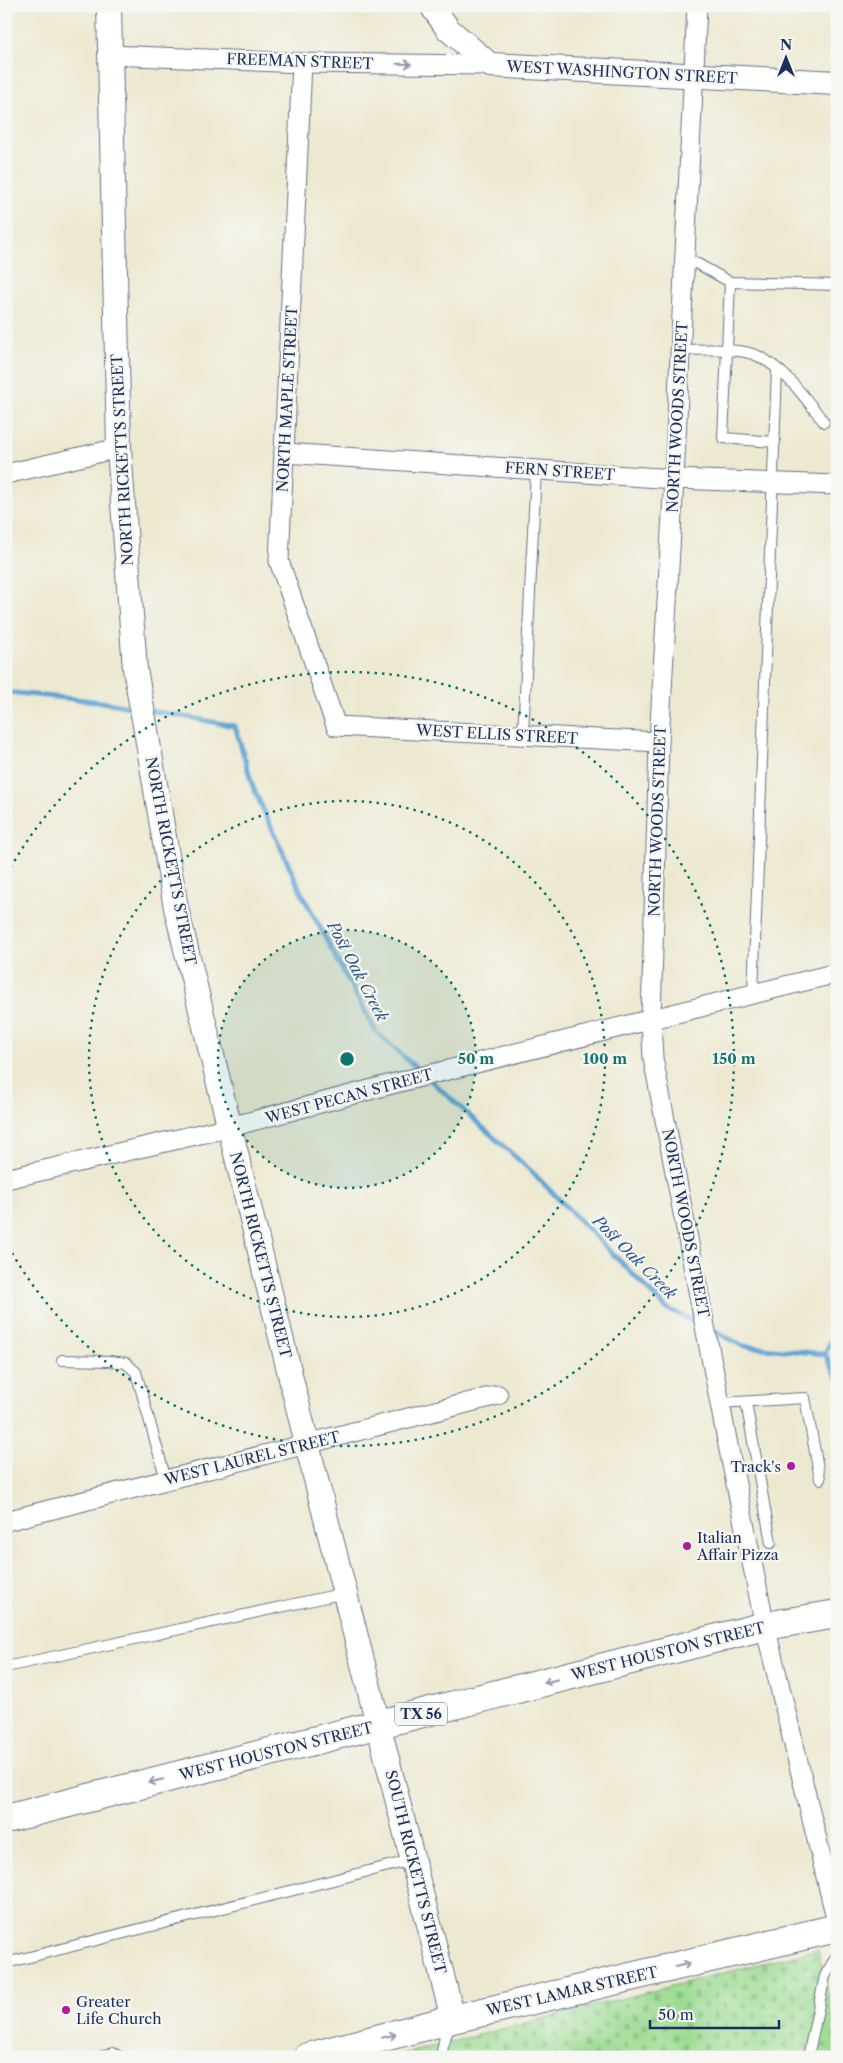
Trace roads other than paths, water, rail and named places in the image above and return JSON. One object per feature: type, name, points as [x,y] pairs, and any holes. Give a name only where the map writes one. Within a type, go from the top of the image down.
[{"type":"main road","name":"WEST HOUSTON STREET","points":[[6,1819],[766,1626],[837,1614]]},
{"type":"main road","name":"WEST LAMAR STREET","points":[[308,2057],[453,2020],[837,1928]]},
{"type":"street","name":"NORTH RICKETTS STREET","points":[[109,6],[119,448],[135,669],[176,908],[307,1444],[379,1724]]},
{"type":"street","name":"WEST WASHINGTON STREET","points":[[432,6],[448,29],[490,65],[837,83]]},
{"type":"street","name":"NORTH WOODS STREET","points":[[697,6],[681,350],[659,742],[651,1019],[653,1058],[702,1304],[714,1375],[766,1626],[837,1922]]},
{"type":"street","name":"FREEMAN STREET","points":[[110,55],[302,63],[490,65]]},
{"type":"street","name":"NORTH MAPLE STREET","points":[[302,63],[279,561],[336,726]]},
{"type":"street","points":[[6,474],[119,448]]},
{"type":"street","name":"FERN STREET","points":[[284,453],[674,479],[837,485]]},
{"type":"street","name":"WEST ELLIS STREET","points":[[336,726],[659,742]]},
{"type":"street","name":"WEST PECAN STREET","points":[[6,1179],[230,1128],[388,1085],[837,973]]},
{"type":"street","name":"WEST LAUREL STREET","points":[[6,1521],[498,1395]]},
{"type":"street","name":"SOUTH RICKETTS STREET","points":[[379,1724],[453,2020]]},
{"type":"lane","points":[[685,260],[698,264],[730,282],[837,285]]},
{"type":"lane","points":[[730,282],[723,438],[775,442]]},
{"type":"lane","points":[[681,350],[727,351],[758,356],[787,377],[824,422]]},
{"type":"lane","points":[[753,994],[777,370]]},
{"type":"lane","points":[[522,735],[536,470]]},
{"type":"lane","points":[[62,1360],[126,1363],[136,1372],[166,1480]]},
{"type":"lane","points":[[720,1403],[805,1398],[820,1479]]},
{"type":"lane","points":[[746,1402],[772,1543]]},
{"type":"lane","points":[[6,1667],[345,1593]]},
{"type":"lane","points":[[6,1963],[413,1860]]},
{"type":"lane","points":[[808,2057],[825,1976],[837,1955]]},
{"type":"lane","points":[[441,2057],[444,2042],[453,2020]]},
{"type":"lane","points":[[100,2057],[113,2054],[120,2057]]},
{"type":"waterway","name":"Post Oak Creek","points":[[6,692],[103,702],[135,708]]},
{"type":"waterway","name":"Post Oak Creek","points":[[148,710],[235,726],[253,787],[302,894],[376,1032],[421,1072]]},
{"type":"waterway","name":"Post Oak Creek","points":[[429,1079],[530,1170],[666,1308],[700,1324]]},
{"type":"waterway","points":[[825,1354],[837,1327]]},
{"type":"waterway","name":"Post Oak Creek","points":[[710,1329],[743,1346],[825,1354],[837,1377]]},
{"type":"place","name":"Track's","points":[[791,1466]]},
{"type":"place","name":"Italian Affair Pizza","points":[[687,1546]]},
{"type":"place","name":"Greater Life Church","points":[[66,2010]]}]
